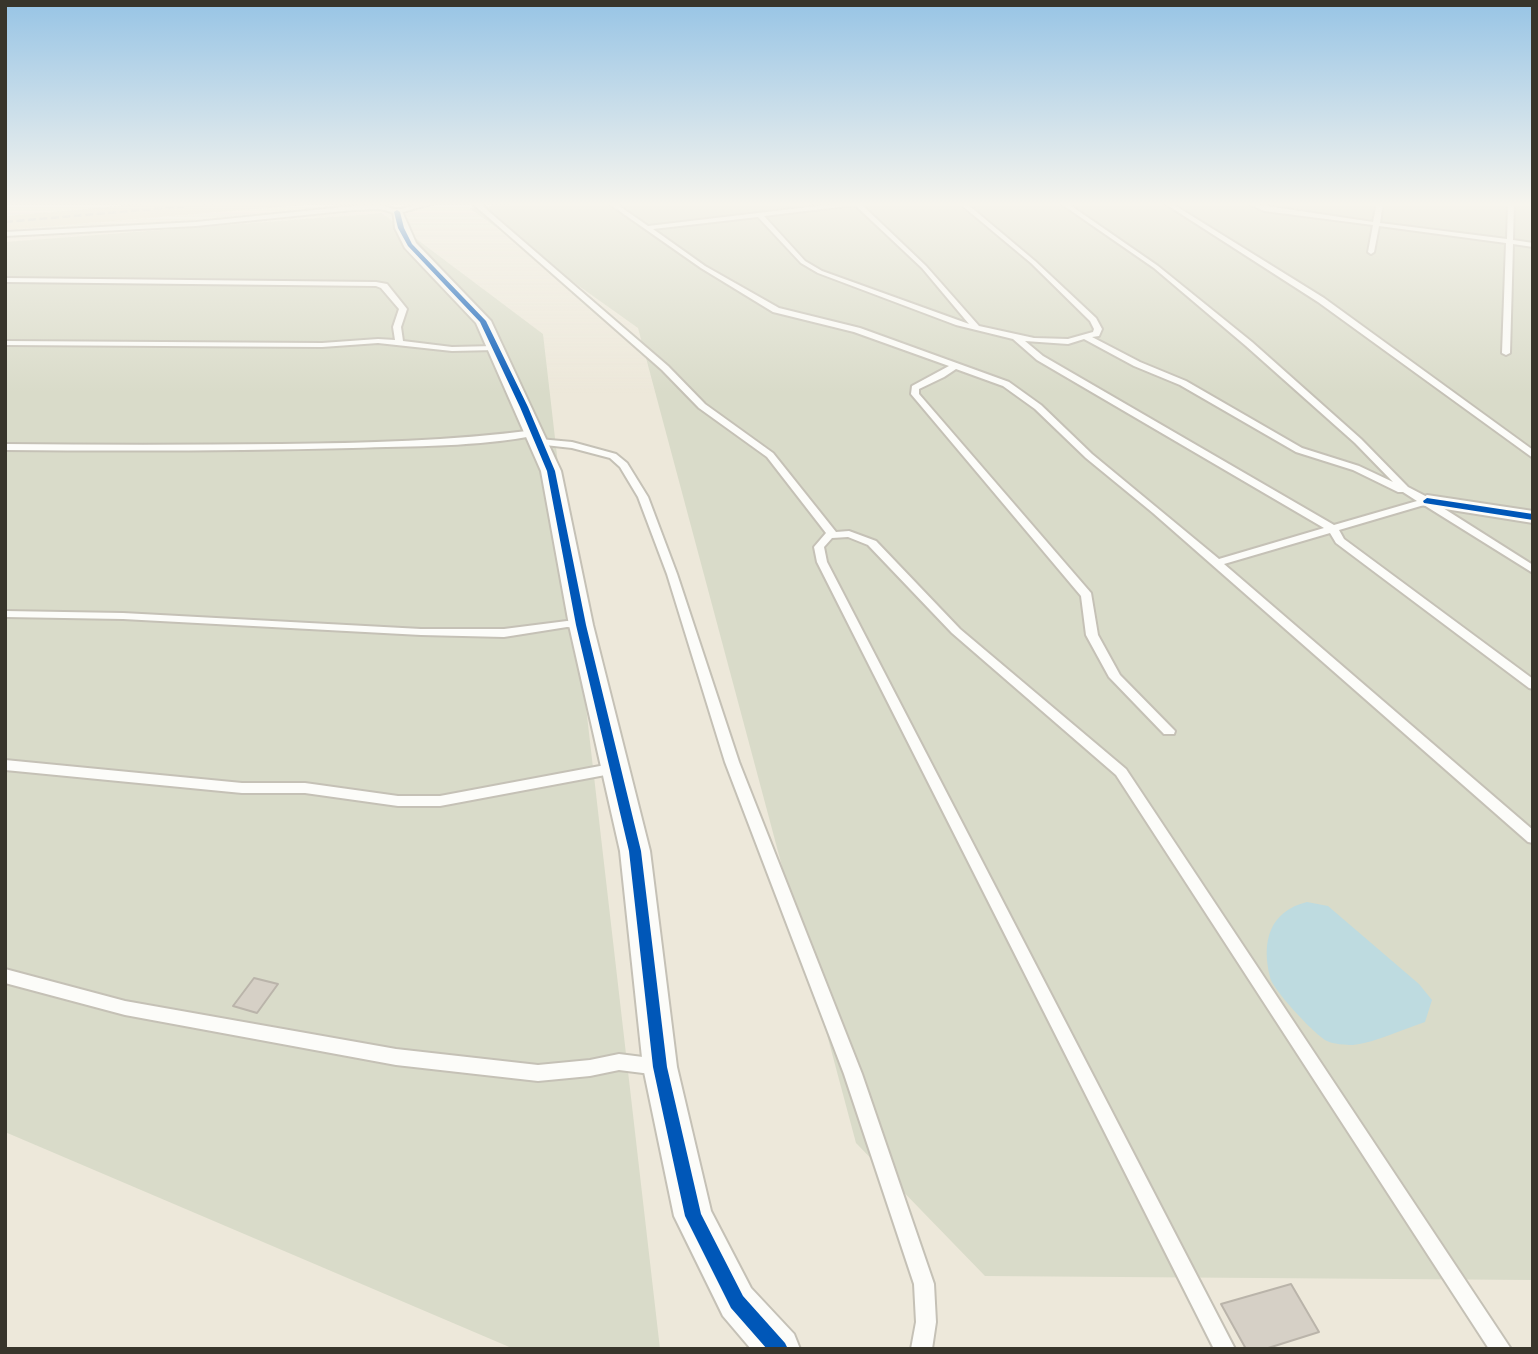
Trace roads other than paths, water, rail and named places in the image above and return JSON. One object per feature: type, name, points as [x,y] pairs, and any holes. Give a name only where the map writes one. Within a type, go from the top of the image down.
[{"type":"street","points":[[430,266],[483,321],[551,471],[581,625],[635,851],[660,1067],[693,1216],[737,1302],[779,1349]]},
{"type":"street","points":[[1427,501],[1533,517]]},
{"type":"lane","points":[[548,266],[665,368],[702,406],[770,455],[833,534]]},
{"type":"lane","points":[[702,266],[776,310],[857,330],[1006,384],[1038,407],[1089,456],[1533,838]]},
{"type":"lane","points":[[810,266],[976,327],[1017,339],[1049,342],[1087,338],[1096,334],[1098,328],[1093,320],[1037,266]]},
{"type":"lane","points":[[923,266],[976,327]]},
{"type":"lane","points":[[1155,266],[1358,441],[1405,489],[1533,570]]},
{"type":"lane","points":[[1267,266],[1321,300],[1533,455]]},
{"type":"lane","points":[[1506,353],[1509,266]]},
{"type":"lane","points":[[5,279],[364,282],[384,286],[399,300],[403,309],[397,327],[399,342]]},
{"type":"lane","points":[[1087,338],[1182,383],[1299,450],[1356,468],[1427,501]]},
{"type":"lane","points":[[1017,339],[1040,358],[1333,529],[1340,541],[1533,685]]},
{"type":"lane","points":[[5,344],[322,345],[399,342],[452,349],[495,348]]},
{"type":"lane","points":[[955,365],[951,371],[919,385],[915,388],[915,394],[1087,595],[1092,635],[1115,677],[1169,731]]},
{"type":"lane","points":[[5,447],[192,449],[537,438],[613,456],[624,465],[643,497],[672,574],[732,762],[853,1074],[924,1284],[926,1322],[921,1349]]},
{"type":"lane","points":[[1216,563],[1427,501]]},
{"type":"lane","points":[[1225,1349],[822,562],[819,547],[822,540],[833,534],[849,534],[872,543],[956,631],[1121,772],[1500,1349]]},
{"type":"lane","points":[[5,614],[123,616],[421,632],[504,633],[567,624],[581,625]]},
{"type":"lane","points":[[5,765],[242,788],[305,788],[416,802],[440,801],[616,768]]},
{"type":"lane","points":[[5,976],[125,1008],[396,1057],[538,1073],[590,1069],[619,1062],[660,1067]]},
{"type":"water","points":[[1307,902],[1328,906],[1419,984],[1432,1000],[1425,1022],[1353,1045],[1327,1041],[1304,1021],[1273,983],[1267,964],[1267,951],[1271,929],[1277,920],[1294,906]]}]
